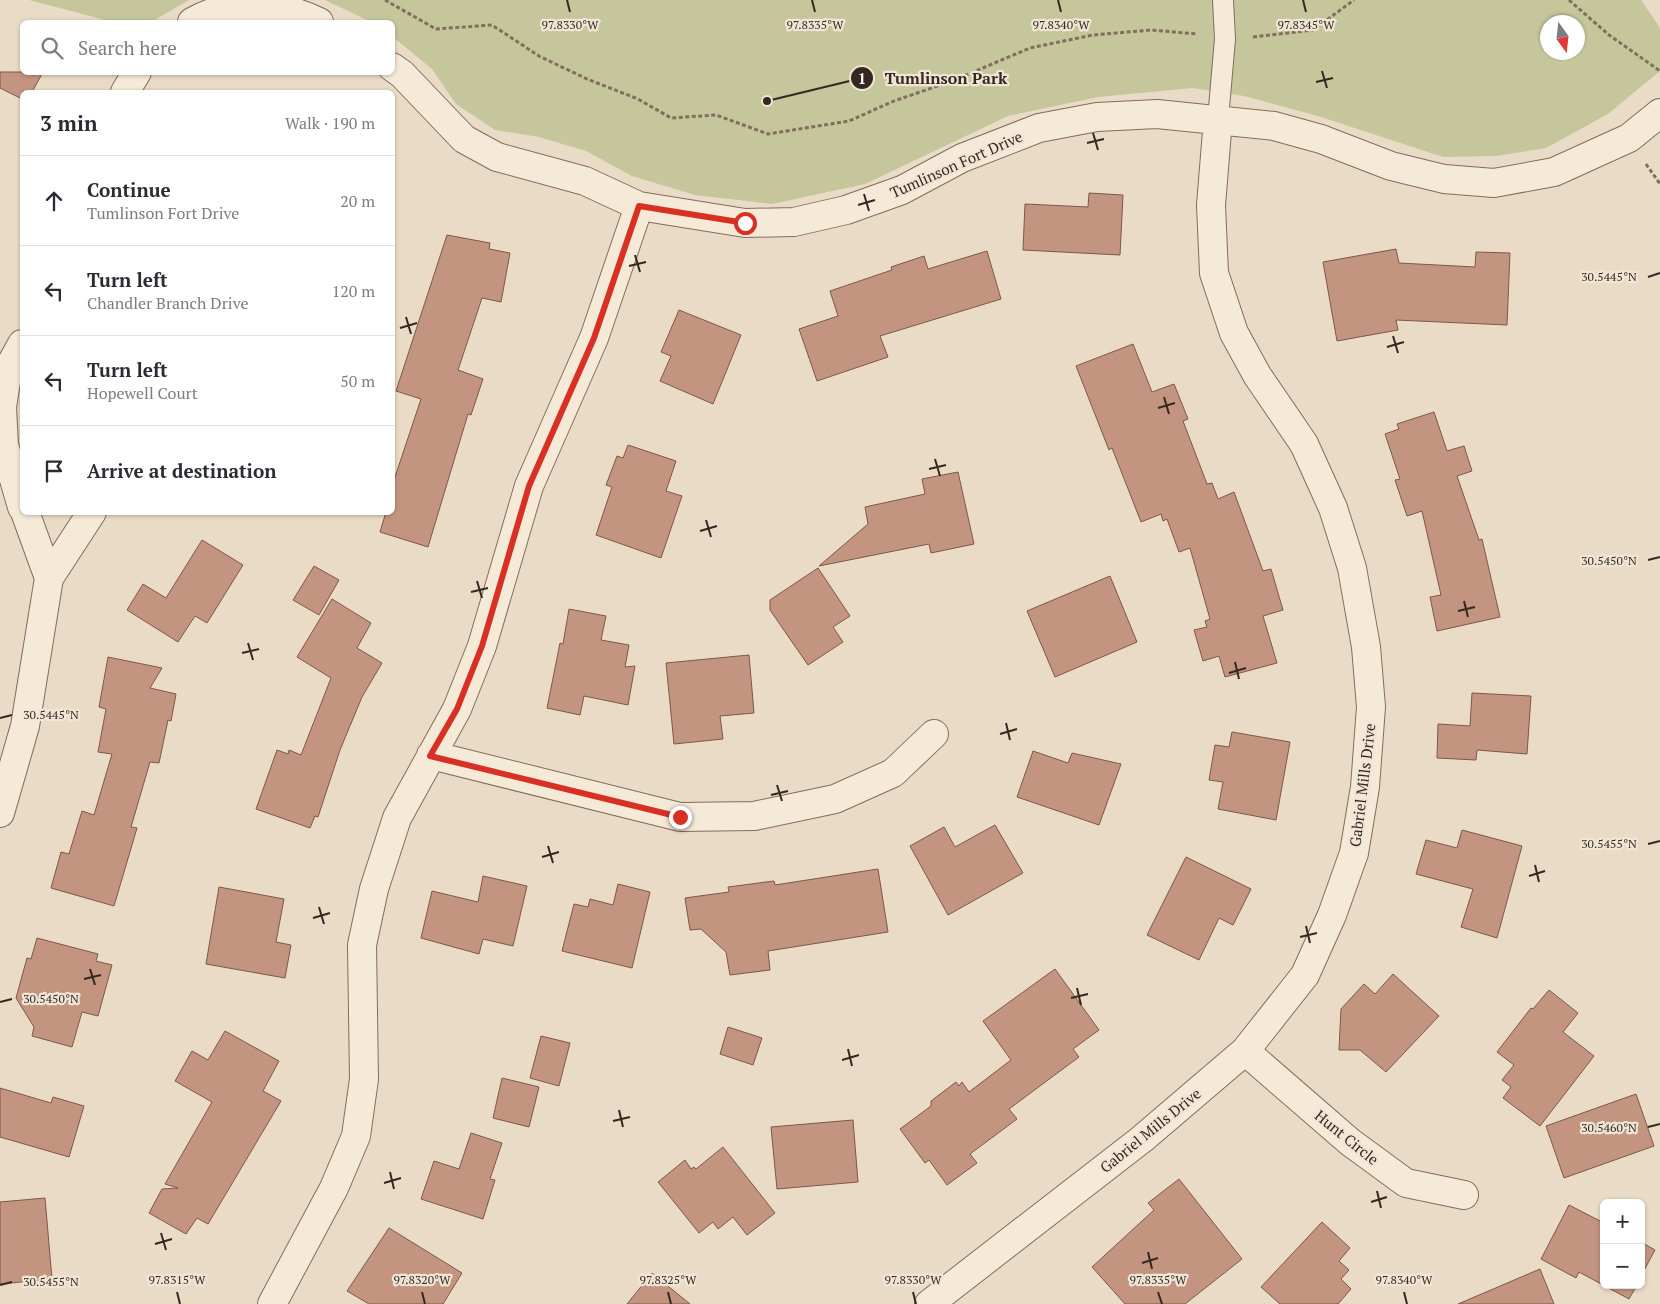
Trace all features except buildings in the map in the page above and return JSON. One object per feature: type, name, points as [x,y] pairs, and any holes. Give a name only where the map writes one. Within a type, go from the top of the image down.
[{"type":"street","points":[[196,20],[233,7],[264,8],[311,20]]},
{"type":"street","name":"Tumlinson Fort Drive","points":[[395,69],[402,74],[464,139],[497,157],[585,181],[639,206],[745,223],[794,222],[846,210],[902,190],[962,158],[1040,128],[1097,117],[1158,114],[1274,126],[1320,139],[1391,166],[1444,179],[1494,183],[1554,172],[1630,138],[1660,113]]},
{"type":"street","points":[[126,90],[135,75]]},
{"type":"street","name":"Gabriel Mills Drive","points":[[929,1304],[1142,1139],[1245,1051],[1305,975],[1335,906],[1354,853],[1365,787],[1371,707],[1366,647],[1353,576],[1333,508],[1304,444],[1257,375],[1234,333],[1214,273],[1211,205],[1218,119]]},
{"type":"street","points":[[272,1304],[330,1196],[356,1136],[364,1079],[362,945],[374,889],[397,818],[457,709],[482,646],[529,486],[594,338],[639,206]]},
{"type":"street","points":[[20,347],[8,368],[2,407],[4,444],[20,500]]},
{"type":"street","points":[[26,515],[49,578]]},
{"type":"street","points":[[0,813],[25,726],[49,578],[90,515]]},
{"type":"street","points":[[430,756],[680,817],[754,816],[835,799],[893,773],[934,734]]},
{"type":"street","name":"Hunt Circle","points":[[1245,1051],[1350,1142],[1406,1183],[1464,1195]]},
{"type":"lane","points":[[1218,119],[1224,39],[1223,0]]},
{"type":"path","points":[[386,0],[436,29],[492,25],[538,56],[587,79],[638,99],[671,118],[716,115],[768,134],[849,121],[894,101],[952,81],[1030,48],[1084,36],[1152,30],[1224,39],[1313,30],[1354,0]]},
{"type":"path","points":[[1570,0],[1609,35],[1660,71]]},
{"type":"green space","points":[[29,0],[189,0],[154,20],[105,20]]},
{"type":"green space","points":[[325,0],[1641,0],[1660,28],[1660,71],[1608,114],[1546,148],[1496,156],[1443,157],[1318,116],[1244,96],[1193,88],[1098,97],[1008,116],[865,184],[772,204],[695,195],[632,176],[586,151],[539,137],[495,130],[456,104],[432,69],[395,39],[395,20],[367,20]]},
{"type":"place","name":"Tumlinson Park","points":[[767,101]]},
{"type":"route","points":[[680,817],[430,756],[457,709],[482,646],[529,486],[594,338],[639,206],[707,219],[745,223]]}]
